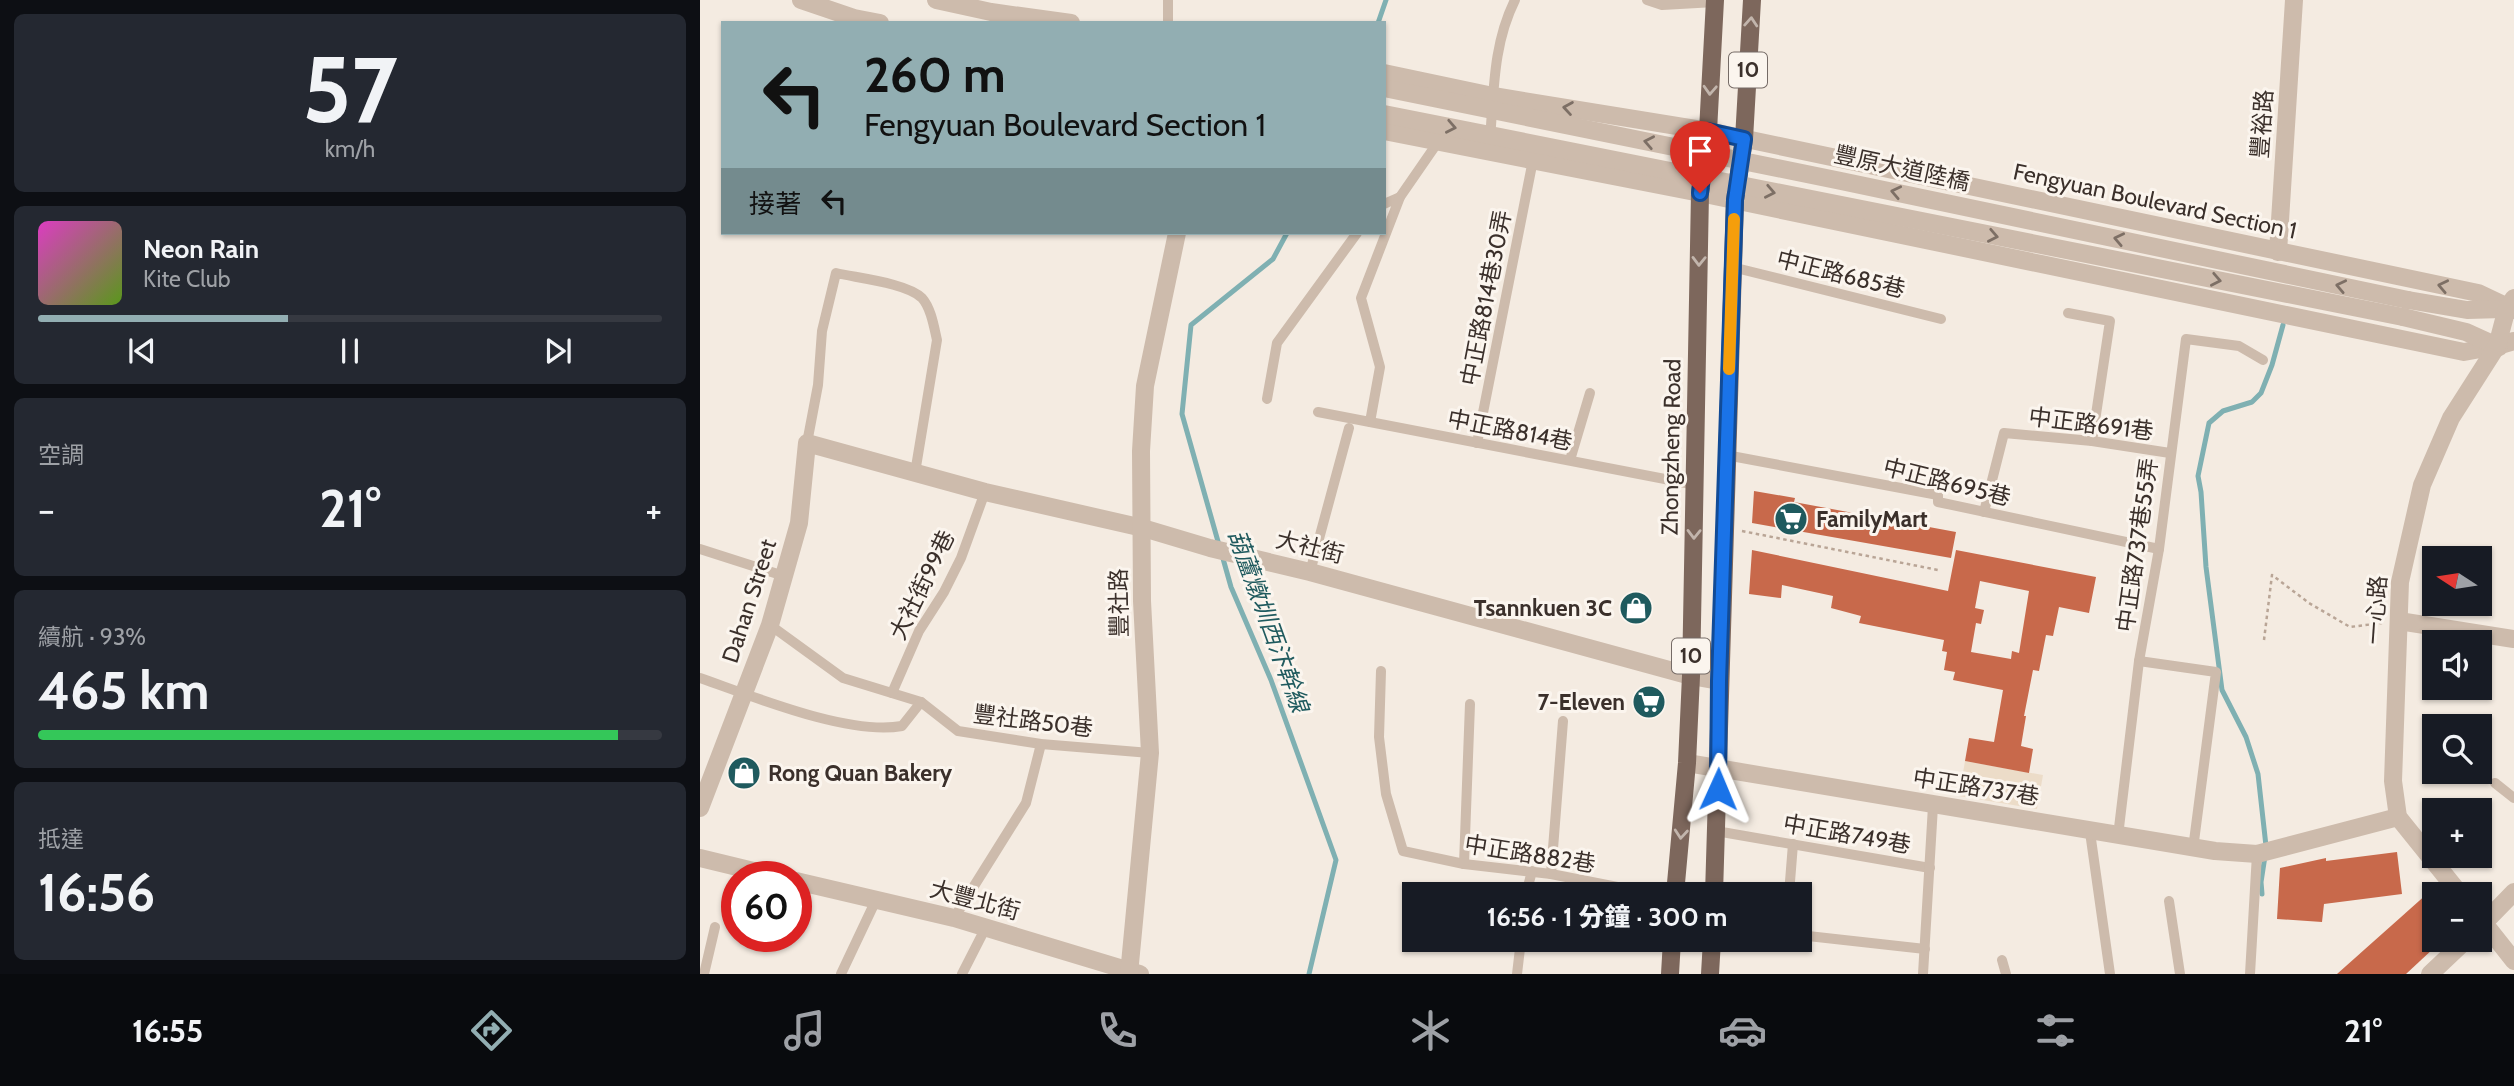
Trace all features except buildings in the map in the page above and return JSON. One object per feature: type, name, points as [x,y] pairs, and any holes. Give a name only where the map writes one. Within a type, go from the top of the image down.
[{"type":"main road","name":"10","points":[[1714,882],[1732,267],[1735,200],[1744,139],[1752,0]]},
{"type":"main road","name":"Zhongzheng Road","points":[[1676,882],[1687,763],[1691,676],[1700,193],[1708,131],[1715,1]]},
{"type":"main road","points":[[1670,974],[1671,952]]},
{"type":"main road","points":[[1710,974],[1711,952]]},
{"type":"street","points":[[801,0],[870,21]]},
{"type":"street","points":[[936,0],[991,12],[1056,21]]},
{"type":"street","name":"豐裕路","points":[[2278,251],[2294,0]]},
{"type":"street","name":"Fengyuan Boulevard Section 1","points":[[1386,73],[1493,96],[1708,131],[2478,293],[2512,305]]},
{"type":"street","name":"豐原大道陸橋","points":[[1386,88],[1827,178],[2405,309]]},
{"type":"street","points":[[1386,114],[2405,309],[2509,346]]},
{"type":"street","points":[[1386,131],[1735,200],[2463,352],[2509,346]]},
{"type":"street","name":"豐社路","points":[[1133,973],[1150,753],[1142,601],[1141,451],[1145,386],[1177,235]]},
{"type":"street","points":[[2405,309],[2467,310],[2512,305]]},
{"type":"street","name":"一心路","points":[[2398,817],[2393,781],[2400,582],[2422,485],[2451,418],[2509,346],[2512,305]]},
{"type":"street","name":"大社街","points":[[807,443],[985,492],[1143,528],[1691,676],[1719,681]]},
{"type":"street","name":"Dahan Street","points":[[700,808],[770,625],[799,523],[807,443]]},
{"type":"street","points":[[2399,621],[2514,639]]},
{"type":"street","name":"中正路737巷","points":[[1687,763],[2193,849],[2258,854],[2398,817]]},
{"type":"street","points":[[2398,817],[2450,882]]},
{"type":"street","points":[[700,858],[721,863]]},
{"type":"street","name":"大豐北街","points":[[812,885],[954,918],[1133,973]]},
{"type":"street","points":[[2492,913],[2514,892]]},
{"type":"street","points":[[2492,936],[2514,961]]},
{"type":"street","points":[[2430,974],[2453,952]]},
{"type":"lane","points":[[1168,0],[1168,21]]},
{"type":"lane","points":[[1489,152],[1497,48],[1504,23],[1515,0]]},
{"type":"lane","points":[[1647,0],[1662,5],[1715,1]]},
{"type":"lane","points":[[1386,232],[1399,197],[1438,142]]},
{"type":"lane","name":"中正路814巷30弄","points":[[1477,443],[1533,160]]},
{"type":"lane","points":[[1386,203],[1399,197]]},
{"type":"lane","points":[[1267,399],[1277,343],[1356,235]]},
{"type":"lane","points":[[1370,422],[1380,367],[1362,298],[1385,235]]},
{"type":"lane","name":"中正路685巷","points":[[1732,267],[1941,319]]},
{"type":"lane","points":[[807,443],[818,385],[822,331],[836,273],[907,289],[922,298],[937,340],[915,473]]},
{"type":"lane","points":[[2068,313],[2110,321],[2092,440]]},
{"type":"lane","name":"中正路737巷55弄","points":[[2118,837],[2139,661],[2159,549],[2186,340],[2239,346],[2263,360]]},
{"type":"lane","points":[[1570,460],[1590,394]]},
{"type":"lane","name":"中正路814巷","points":[[1318,412],[1696,485]]},
{"type":"lane","points":[[1310,572],[1349,428]]},
{"type":"lane","name":"中正路691巷","points":[[1984,512],[2004,433],[2092,440],[2170,453]]},
{"type":"lane","name":"中正路695巷","points":[[1726,455],[1938,495],[1938,502],[2159,549]]},
{"type":"lane","name":"大社街99巷","points":[[892,693],[919,631],[944,592],[961,558],[985,492]]},
{"type":"lane","points":[[700,549],[784,576]]},
{"type":"lane","points":[[700,678],[810,715],[883,730],[902,726],[921,702],[843,678],[770,625]]},
{"type":"lane","points":[[2139,661],[2216,672],[2193,849]]},
{"type":"lane","name":"中正路882巷","points":[[1381,671],[1379,737],[1386,794],[1403,851],[1464,864],[1532,871],[1592,882]]},
{"type":"lane","name":"豐社路50巷","points":[[921,702],[958,731],[1041,744],[1150,753]]},
{"type":"lane","points":[[1464,864],[1470,704]]},
{"type":"lane","points":[[1551,874],[1563,721]]},
{"type":"lane","points":[[954,918],[1027,803],[1041,744]]},
{"type":"lane","points":[[2495,783],[2514,798]]},
{"type":"lane","points":[[1923,974],[1933,806]]},
{"type":"lane","name":"中正路749巷","points":[[1716,831],[1930,868]]},
{"type":"lane","points":[[2090,832],[2110,974]]},
{"type":"lane","points":[[1791,882],[1793,844]]},
{"type":"lane","points":[[2250,974],[2258,854]]},
{"type":"lane","points":[[1529,882],[1532,871]]},
{"type":"lane","points":[[841,974],[876,900]]},
{"type":"lane","points":[[2169,901],[2180,974]]},
{"type":"lane","points":[[704,974],[715,927]]},
{"type":"lane","points":[[962,974],[986,927]]},
{"type":"lane","points":[[1812,936],[1925,949]]},
{"type":"lane","points":[[1517,974],[1520,952]]},
{"type":"lane","points":[[2002,960],[2006,974]]},
{"type":"path","points":[[1724,527],[1938,570]]},
{"type":"path","points":[[2264,640],[2272,575],[2309,603],[2350,627],[2399,621]]},
{"type":"shaded area","points":[[1965,761],[2043,775],[2037,809],[1959,796]]},
{"type":"waterway","name":"葫蘆燉圳西汴幹線","points":[[1379,21],[1386,0]]},
{"type":"waterway","name":"葫蘆燉圳西汴幹線","points":[[1219,545],[1182,414],[1191,325],[1273,259],[1286,235]]},
{"type":"waterway","points":[[2266,846],[2258,774],[2246,737],[2222,690],[2206,567],[2198,476],[2209,423],[2223,411],[2252,402],[2261,393],[2283,325]]},
{"type":"waterway","name":"葫蘆燉圳西汴幹線","points":[[1222,555],[1231,587],[1271,680],[1336,860],[1309,974]]},
{"type":"waterway","points":[[2262,894],[2265,856]]},
{"type":"slow traffic","points":[[1729,369],[1734,219]]},
{"type":"place","name":"FamilyMart","points":[[1791,519]]},
{"type":"place","name":"Tsannkuen 3C","points":[[1636,608]]},
{"type":"place","name":"7-Eleven","points":[[1649,702]]},
{"type":"place","name":"Rong Quan Bakery","points":[[744,773]]},
{"type":"route","points":[[1700,193],[1708,131],[1744,139],[1735,200],[1719,681],[1718,789]]}]
